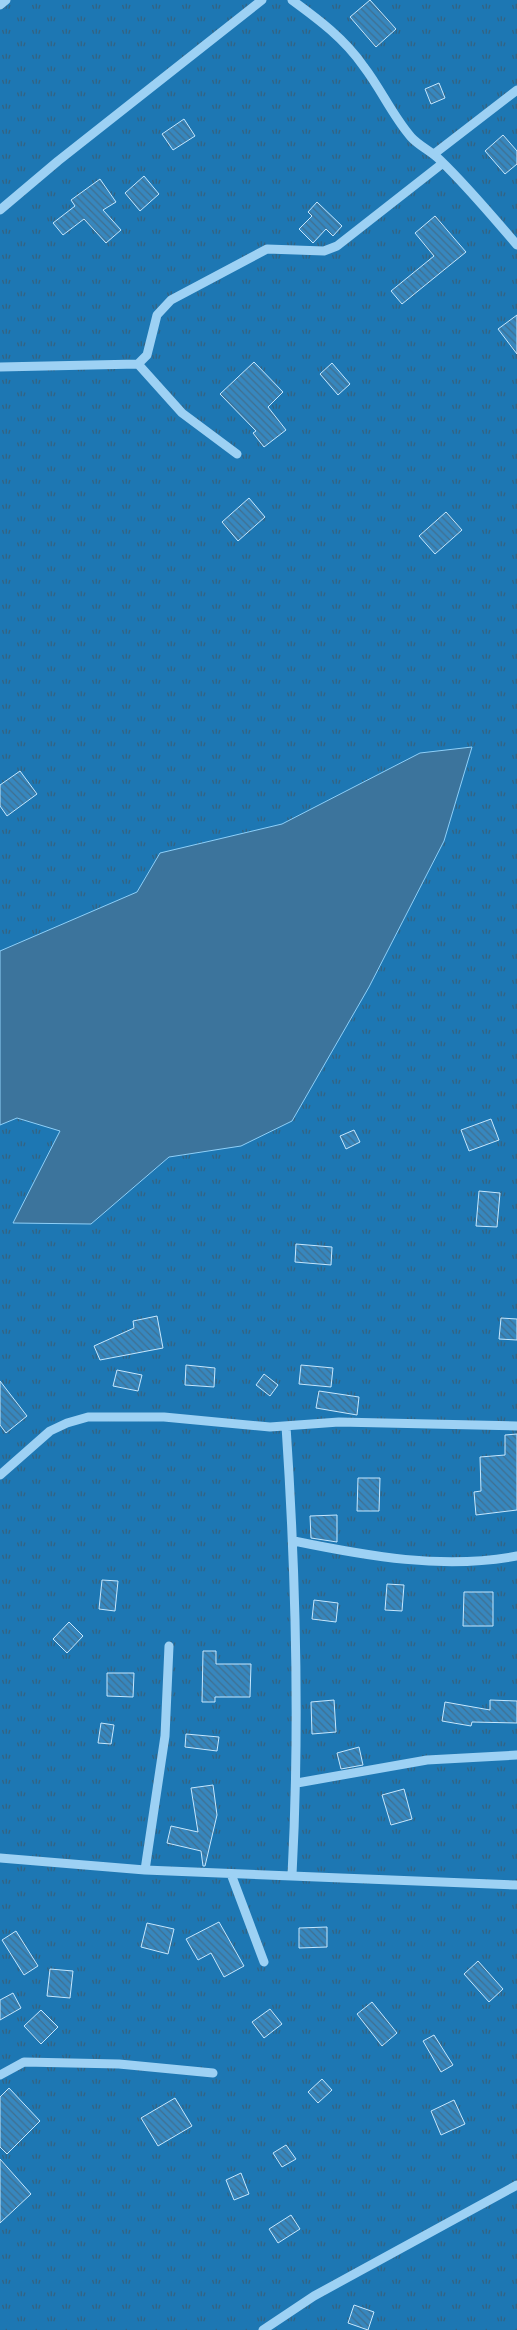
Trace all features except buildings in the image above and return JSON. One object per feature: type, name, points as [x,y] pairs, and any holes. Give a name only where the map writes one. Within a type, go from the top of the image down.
[{"type":"street","points":[[0,5],[6,0]]},
{"type":"street","points":[[0,210],[58,161],[262,0]]},
{"type":"street","points":[[292,0],[323,22],[347,46],[364,66],[398,121],[412,138],[434,154],[473,193],[517,245]]},
{"type":"street","points":[[434,154],[517,90]]},
{"type":"street","points":[[0,367],[138,364],[147,355],[157,315],[171,300],[267,249],[324,251],[337,246],[443,163]]},
{"type":"street","points":[[138,364],[182,413],[237,454]]},
{"type":"street","points":[[0,1475],[50,1431],[67,1423],[88,1417],[164,1417],[286,1426],[339,1422],[517,1426]]},
{"type":"street","points":[[286,1426],[294,1541],[297,1783],[292,1875]]},
{"type":"street","points":[[294,1541],[350,1552],[434,1562],[489,1561],[517,1556]]},
{"type":"street","points":[[145,1870],[165,1736],[169,1646]]},
{"type":"street","points":[[297,1783],[427,1760],[517,1755]]},
{"type":"street","points":[[0,1858],[145,1870],[517,1884]]},
{"type":"street","points":[[231,1874],[264,1962]]},
{"type":"street","points":[[0,2075],[17,2064],[24,2062],[119,2064],[213,2073]]},
{"type":"street","points":[[263,2330],[314,2296],[517,2185]]},
{"type":"green space","points":[[0,0],[517,0],[517,2330],[0,2330]]},
{"type":"shaded area","points":[[472,747],[444,841],[369,987],[292,1121],[241,1146],[169,1157],[91,1224],[13,1223],[60,1131],[17,1118],[0,1125],[0,951],[137,892],[160,853],[282,824],[420,753]]}]
